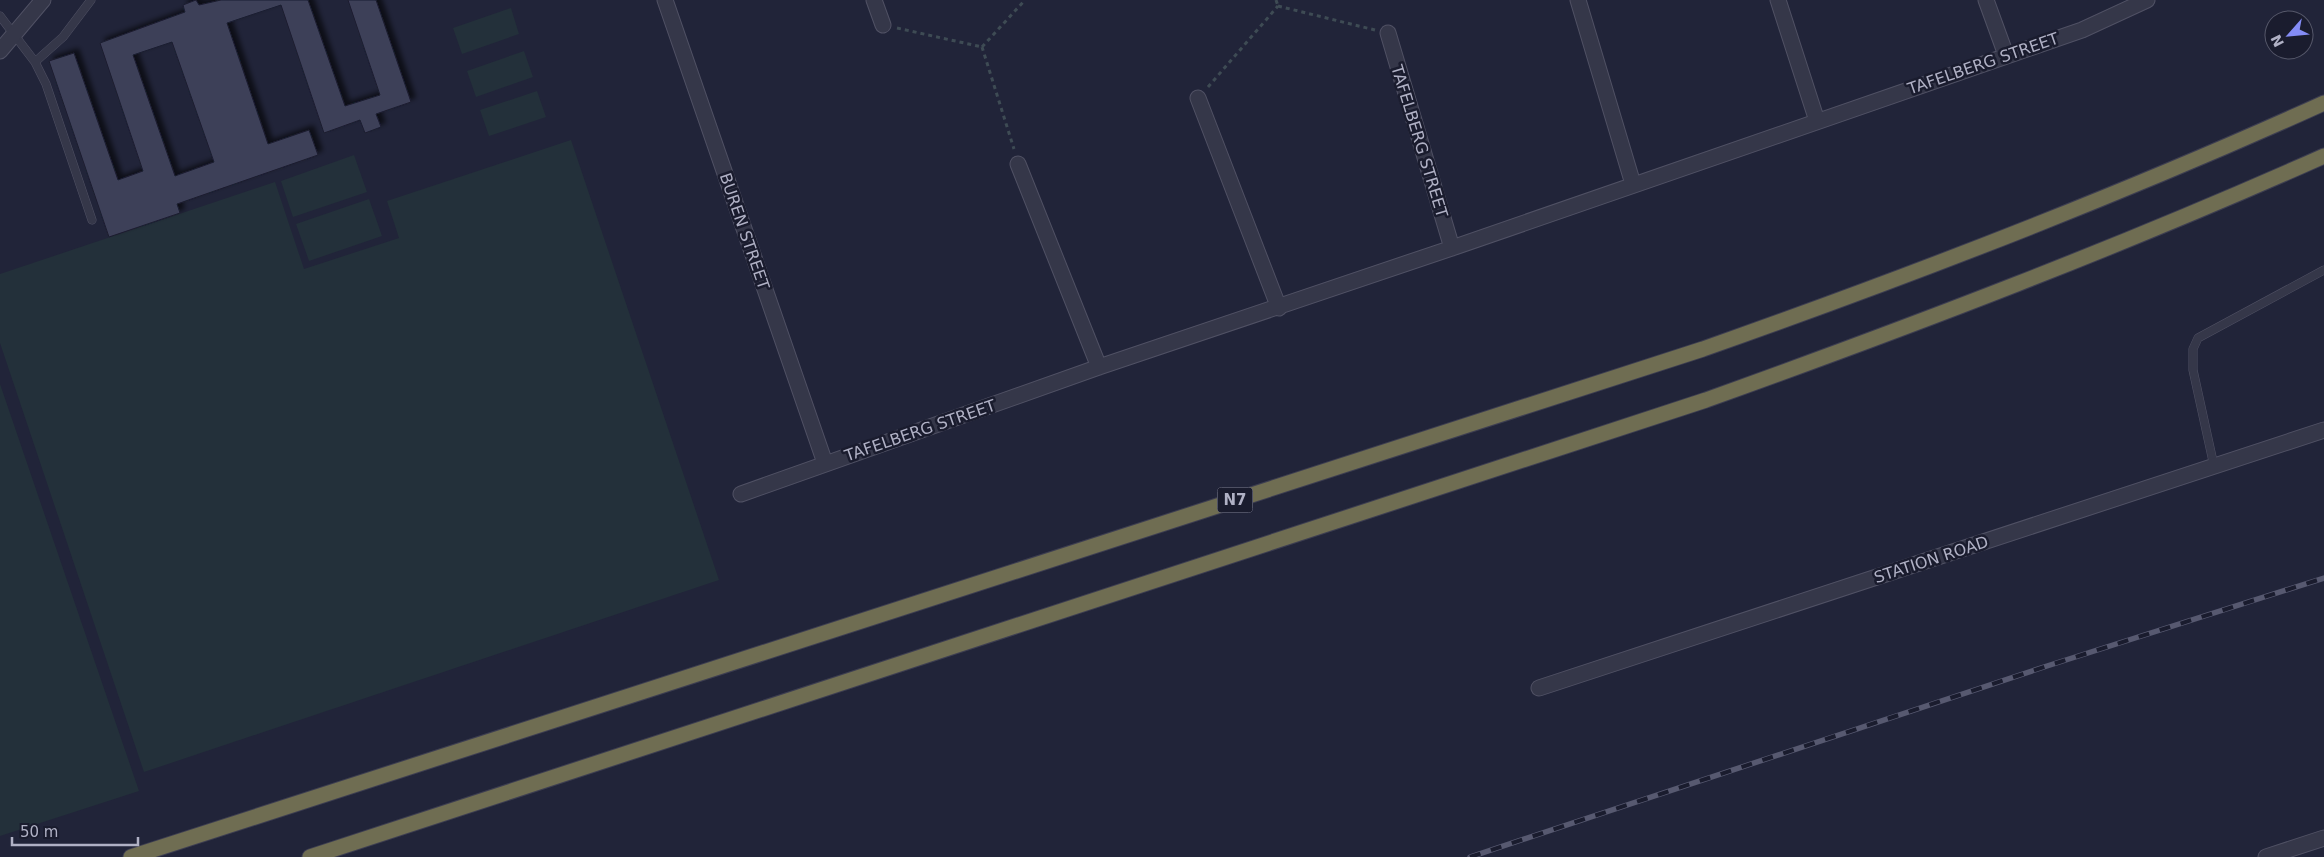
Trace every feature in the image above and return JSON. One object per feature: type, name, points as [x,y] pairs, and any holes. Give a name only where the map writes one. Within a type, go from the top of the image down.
[{"type":"highway","name":"N7","points":[[131,857],[1703,349],[1995,241],[2163,173],[2324,103]]},
{"type":"highway","points":[[310,857],[1706,400],[1899,330],[2108,250],[2324,156]]},
{"type":"street","points":[[0,52],[43,0]]},
{"type":"street","name":"BUREN STREET","points":[[665,0],[825,463]]},
{"type":"street","points":[[874,0],[883,25]]},
{"type":"street","points":[[1578,0],[1633,184]]},
{"type":"street","points":[[1778,0],[1817,121]]},
{"type":"street","points":[[1986,0],[2006,55]]},
{"type":"street","name":"TAFELBERG STREET","points":[[741,494],[1099,367],[1280,308],[1633,184],[2082,30],[2147,0]]},
{"type":"street","name":"TAFELBERG STREET","points":[[1388,33],[1452,248]]},
{"type":"street","points":[[1198,98],[1280,308]]},
{"type":"street","points":[[1018,164],[1099,367]]},
{"type":"street","name":"STATION ROAD","points":[[1539,688],[2324,430]]},
{"type":"street","points":[[2266,857],[2324,838]]},
{"type":"lane","points":[[35,62],[63,37],[91,0]]},
{"type":"lane","points":[[0,16],[35,62],[46,84],[92,220]]},
{"type":"lane","points":[[2214,466],[2193,370],[2193,349],[2198,338],[2324,270]]},
{"type":"path","points":[[982,47],[1025,0]]},
{"type":"path","points":[[1276,0],[1278,6]]},
{"type":"path","points":[[1278,6],[1388,33]]},
{"type":"path","points":[[1198,98],[1278,6]]},
{"type":"path","points":[[883,25],[982,47]]},
{"type":"path","points":[[982,47],[1018,164]]},
{"type":"shaded area","points":[[511,8],[519,34],[462,54],[453,28]]},
{"type":"shaded area","points":[[524,51],[533,77],[476,97],[467,71]]},
{"type":"shaded area","points":[[537,91],[546,117],[489,136],[480,110]]},
{"type":"shaded area","points":[[571,140],[719,580],[144,772],[0,343],[0,274],[275,182],[304,269],[399,238],[387,201]]},
{"type":"shaded area","points":[[354,155],[367,192],[293,217],[281,181]]},
{"type":"shaded area","points":[[369,199],[382,236],[309,261],[296,224]]},
{"type":"shaded area","points":[[0,384],[139,791],[0,836]]},
{"type":"building","points":[[196,0],[199,5],[221,0],[308,0],[345,106],[380,95],[348,0],[376,0],[411,102],[376,114],[381,127],[365,133],[360,120],[324,133],[281,5],[227,23],[268,144],[309,130],[318,155],[177,204],[180,213],[109,237],[49,61],[74,53],[118,180],[143,171],[100,43],[185,12],[183,5]],"holes":[[[172,42],[214,162],[175,176],[133,55]]]},
{"type":"railway","points":[[1470,857],[2047,666],[2324,578]]}]
